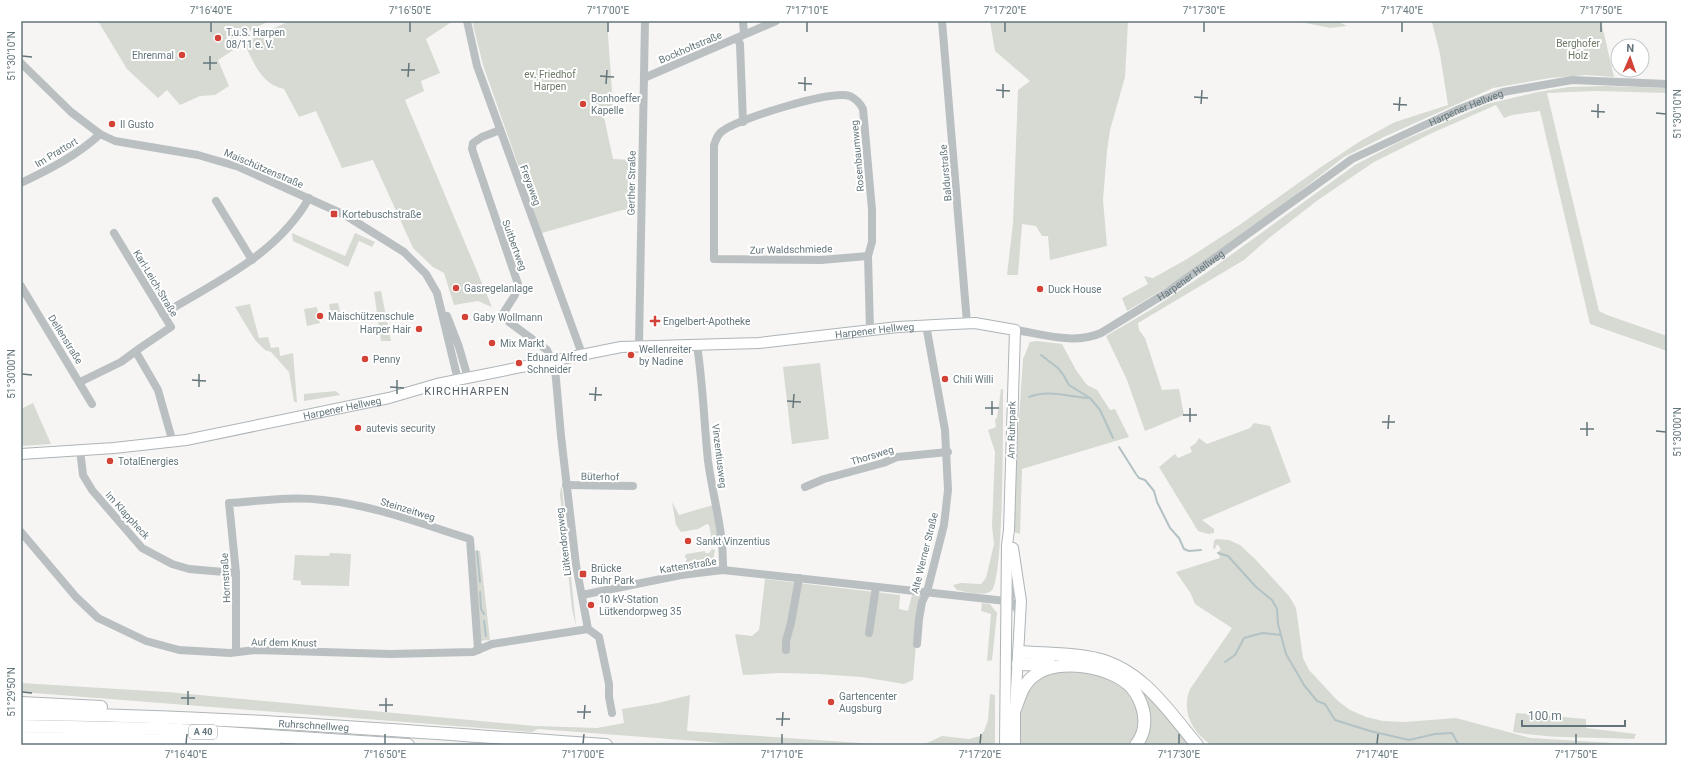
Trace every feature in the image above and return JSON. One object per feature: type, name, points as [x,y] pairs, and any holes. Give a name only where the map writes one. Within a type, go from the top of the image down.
[{"type":"highway","points":[[1018,658],[1062,666],[1102,670],[1121,678],[1132,688],[1141,705],[1144,722],[1140,740],[1136,745]]},
{"type":"highway","points":[[1018,658],[1096,659],[1122,669],[1144,684],[1197,745]]},
{"type":"highway","points":[[1015,709],[1022,689],[1035,674],[1047,668],[1062,666]]},
{"type":"highway","points":[[21,703],[108,708],[156,717]]},
{"type":"highway","name":"Ruhrschnellweg","points":[[21,714],[156,717],[606,745]]},
{"type":"highway","name":"Ruhrschnellweg","points":[[21,726],[164,730],[408,745]]},
{"type":"highway","points":[[21,738],[292,745]]},
{"type":"highway","points":[[62,745],[106,739]]},
{"type":"highway","points":[[344,745],[385,744]]},
{"type":"main road","name":"Harpener Hellweg","points":[[21,454],[173,443],[389,398],[416,389],[553,362],[605,349],[639,345],[759,343],[870,330],[967,323],[1014,330]]},
{"type":"main road","name":"Am Ruhrpark","points":[[1005,745],[1007,545],[1009,530],[1014,330]]},
{"type":"main road","name":"Am Ruhrpark","points":[[1009,530],[1017,576],[1020,614],[1015,709],[1015,745]]},
{"type":"main road","points":[[1005,666],[1018,658]]},
{"type":"street","name":"Freyaweg","points":[[467,21],[477,66],[582,354]]},
{"type":"street","name":"Gerther Straße","points":[[639,345],[645,21]]},
{"type":"street","points":[[743,21],[740,44],[743,122]]},
{"type":"street","name":"Bockholtstraße","points":[[644,78],[776,21]]},
{"type":"street","name":"Baldurstraße","points":[[942,21],[967,323]]},
{"type":"street","name":"Maischützenstraße","points":[[21,63],[71,112],[100,134],[126,144],[198,155],[227,162],[309,198],[362,225],[404,252],[432,281],[440,302],[463,379]]},
{"type":"street","name":"Harpener Hellweg","points":[[1014,330],[1074,339],[1091,337],[1166,293],[1352,159],[1487,97],[1507,91],[1572,80],[1667,84]]},
{"type":"street","name":"Rosenbaumweg","points":[[714,259],[714,145],[719,133],[724,129],[810,99],[826,96],[849,96],[860,103],[863,109],[871,186],[872,242],[868,256],[870,330]]},
{"type":"street","name":"Suitbertweg","points":[[500,130],[482,137],[473,143],[472,149],[518,284],[515,295],[504,312],[509,322],[547,350],[553,362]]},
{"type":"street","name":"Im Prattort","points":[[21,183],[88,145],[100,134]]},
{"type":"street","points":[[163,314],[252,260],[283,234],[309,198]]},
{"type":"street","points":[[216,200],[252,260]]},
{"type":"street","name":"Karl-Leich-Straße","points":[[80,382],[121,362],[171,327],[114,233]]},
{"type":"street","name":"Zur Waldschmiede","points":[[714,259],[821,260],[868,256]]},
{"type":"street","name":"Dellenstraße","points":[[21,286],[92,404]]},
{"type":"street","name":"Alte Werner Straße","points":[[917,644],[922,602],[927,592],[944,525],[948,490],[948,452],[926,325]]},
{"type":"street","name":"Vinzentiusweg","points":[[697,345],[702,381],[708,461],[724,547],[723,570]]},
{"type":"street","points":[[136,352],[158,390],[173,443]]},
{"type":"street","name":"Lütkendorpweg","points":[[553,362],[555,368],[566,485],[576,568],[588,630]]},
{"type":"street","name":"Im Klappheck","points":[[80,450],[83,475],[92,490],[142,548],[172,564],[189,569],[236,573]]},
{"type":"street","name":"Thorsweg","points":[[805,487],[824,479],[883,464],[897,457],[948,452]]},
{"type":"street","name":"Büterhof","points":[[566,485],[633,486]]},
{"type":"street","name":"Steinzeitweg","points":[[229,503],[294,499],[346,503],[470,539],[478,650]]},
{"type":"street","name":"Hornstraße","points":[[229,503],[236,573],[236,652]]},
{"type":"street","name":"Auf dem Knust","points":[[21,532],[76,597],[98,618],[133,635],[160,645],[199,652],[236,652],[255,650],[432,654],[473,652],[492,644],[588,630]]},
{"type":"street","name":"Kattenstraße","points":[[582,595],[681,575],[723,570],[1006,601]]},
{"type":"street","points":[[1017,576],[1015,592],[1006,601],[1012,603],[1020,614]]},
{"type":"street","points":[[786,650],[799,578]]},
{"type":"street","points":[[869,633],[876,587]]},
{"type":"street","points":[[588,630],[599,637],[610,684],[609,696],[612,713]]},
{"type":"green space","points":[[98,21],[269,21],[232,39],[238,47],[218,60],[229,86],[215,95],[200,96],[180,105],[167,90],[158,98],[127,69]]},
{"type":"green space","points":[[289,21],[453,21],[426,39],[440,73],[421,81],[424,91],[405,100],[492,307],[478,301],[454,305],[444,273],[433,267],[413,248],[373,160],[342,168],[316,111],[299,117],[284,89],[269,83],[259,72],[244,43]]},
{"type":"green space","name":"ev. Friedhof Harpen","points":[[472,21],[607,21],[613,105],[602,108],[613,159],[633,160],[634,210],[622,210],[542,233],[483,65]]},
{"type":"green space","points":[[985,21],[1128,21],[1125,77],[1110,130],[1107,151],[1103,200],[1107,246],[1050,260],[1048,236],[1042,236],[1036,226],[1022,224],[1018,275],[1007,275],[1013,223],[1018,90],[1030,81],[995,51],[990,22]]},
{"type":"green space","points":[[1296,21],[1337,21],[1347,26],[1330,28]]},
{"type":"green space","name":"Berghofer Holz","points":[[1601,21],[1610,60],[1610,77],[1586,75],[1550,78],[1493,88],[1386,136],[1344,157],[1266,218],[1179,280],[1127,311],[1122,298],[1148,284],[1144,276],[1153,278],[1187,259],[1238,226],[1362,140],[1395,122],[1448,105],[1440,54],[1432,22],[1418,22]]},
{"type":"green space","points":[[1605,86],[1667,88],[1667,93],[1596,91],[1547,93],[1599,311],[1667,336],[1667,351],[1590,324],[1540,111],[1512,115],[1504,118],[1496,105],[1432,133],[1374,162],[1318,200],[1269,238],[1244,260],[1138,323],[1139,330],[1145,338],[1162,390],[1179,389],[1184,415],[1145,431],[1127,380],[1106,336],[1152,309],[1206,273],[1355,165],[1397,143],[1487,104],[1538,92],[1569,87]]},
{"type":"green space","points":[[292,233],[345,256],[355,233],[375,242],[372,247],[359,241],[348,267],[293,241]]},
{"type":"green space","points":[[381,291],[391,341],[381,341],[374,292]]},
{"type":"green space","points":[[338,303],[342,320],[332,321],[329,304]]},
{"type":"green space","points":[[250,304],[259,338],[268,337],[271,348],[279,347],[280,356],[293,353],[297,402],[294,402],[289,372],[271,352],[265,350],[255,340],[235,307]]},
{"type":"green space","points":[[317,307],[320,323],[307,326],[304,309]]},
{"type":"green space","points":[[1037,341],[1062,344],[1076,370],[1087,385],[1097,390],[1110,410],[1115,409],[1129,437],[1022,469],[1020,534],[1014,532],[1016,463],[1023,359],[1030,342]]},
{"type":"green space","points":[[820,363],[829,439],[792,444],[783,367]]},
{"type":"green space","points":[[1001,389],[1003,389],[1003,461],[1001,527],[996,578],[992,590],[989,592],[981,594],[970,593],[957,590],[953,585],[961,583],[981,584],[986,578],[994,544],[992,526],[995,452],[988,430],[996,427],[995,419],[997,418]]},
{"type":"green space","points":[[336,391],[340,395],[304,401],[304,394]]},
{"type":"green space","points":[[33,403],[51,444],[21,446],[21,409]]},
{"type":"green space","points":[[1254,423],[1270,426],[1291,482],[1202,520],[1214,529],[1214,533],[1208,534],[1198,531],[1159,467],[1175,454],[1178,458],[1192,452],[1190,447],[1196,443],[1199,438],[1207,444],[1250,428]]},
{"type":"green space","points":[[561,487],[576,626],[572,609],[560,494]]},
{"type":"green space","points":[[672,502],[679,515],[713,505],[719,544],[713,545],[709,525],[707,524],[698,529],[681,532],[676,525]]},
{"type":"green space","points":[[1216,539],[1229,540],[1240,545],[1289,596],[1296,608],[1303,658],[1309,670],[1338,701],[1350,710],[1366,717],[1383,721],[1405,722],[1456,718],[1531,738],[1647,745],[1211,745],[1198,734],[1190,720],[1187,705],[1188,697],[1190,689],[1232,628],[1195,604],[1191,594],[1176,572],[1220,558],[1218,552],[1221,549],[1217,544],[1215,549],[1213,548],[1214,541]]},
{"type":"green space","points":[[712,549],[715,550],[712,564],[686,568],[686,554],[705,551],[705,553],[709,553]]},
{"type":"green space","points":[[474,551],[480,551],[490,640],[479,641]]},
{"type":"green space","points":[[330,553],[351,554],[349,586],[301,585],[301,581],[293,580],[295,555],[329,556]]},
{"type":"green space","points":[[765,579],[900,595],[899,609],[908,611],[912,595],[920,596],[913,680],[904,684],[862,677],[818,674],[781,673],[743,675],[735,634],[752,636],[759,630]]},
{"type":"green space","points":[[982,603],[990,604],[997,613],[992,660],[987,661],[991,614],[981,611]]},
{"type":"green space","points":[[1027,658],[1080,662],[1096,665],[1112,670],[1127,678],[1141,687],[1164,711],[1192,745],[1141,745],[1147,726],[1146,706],[1139,691],[1128,679],[1096,666],[1078,663],[1027,660]]},
{"type":"green space","points":[[1052,671],[1083,671],[1102,675],[1112,679],[1128,692],[1135,699],[1141,718],[1139,728],[1130,745],[1020,745],[1020,708],[1028,687]]},
{"type":"green space","points":[[21,683],[167,692],[535,726],[597,728],[624,723],[622,709],[658,703],[690,695],[687,731],[890,745],[749,745],[538,729],[532,732],[21,692]]},
{"type":"green space","points":[[990,694],[995,695],[995,745],[912,745],[927,743],[942,736],[969,739],[980,736],[984,731],[988,720]]},
{"type":"green space","points":[[1516,713],[1586,719],[1586,728],[1636,734],[1634,739],[1558,737],[1513,732]]},
{"type":"waterway","points":[[1041,355],[1058,368],[1069,385],[1090,398],[1100,410],[1113,438]]},
{"type":"waterway","points":[[1029,397],[1051,394],[1088,398]]},
{"type":"waterway","points":[[1119,447],[1139,478],[1145,480],[1154,491],[1157,502],[1170,528],[1179,538],[1184,549],[1189,551],[1201,550]]},
{"type":"waterway","points":[[477,551],[480,582]]},
{"type":"waterway","points":[[1218,553],[1228,556],[1256,587],[1272,600],[1277,609],[1278,624],[1286,654],[1304,685],[1317,701],[1325,704],[1335,720],[1370,731],[1409,740],[1435,734],[1452,733],[1458,744],[1472,745]]},
{"type":"waterway","points":[[480,592],[481,609],[484,614]]},
{"type":"waterway","points":[[484,621],[486,636]]},
{"type":"waterway","points":[[1225,662],[1235,655],[1244,638],[1262,633],[1281,635]]},
{"type":"place","name":"T.u.S. Harpen 08/11 e. V.","points":[[218,38]]},
{"type":"place","name":"Ehrenmal","points":[[182,55]]},
{"type":"place","name":"Bonhoeffer Kapelle","points":[[583,104]]},
{"type":"place","name":"Il Gusto","points":[[112,124]]},
{"type":"place","name":"Kortebuschstraße","points":[[334,214]]},
{"type":"place","name":"Gasregelanlage","points":[[456,288]]},
{"type":"place","name":"Duck House","points":[[1040,289]]},
{"type":"place","name":"Maischützenschule","points":[[320,316]]},
{"type":"place","name":"Gaby Wollmann","points":[[465,317]]},
{"type":"place","name":"Engelbert-Apotheke","points":[[655,321]]},
{"type":"place","name":"Harper Hair","points":[[419,329]]},
{"type":"place","name":"Mix Markt","points":[[492,343]]},
{"type":"place","name":"Wellenreiter by Nadine","points":[[631,355]]},
{"type":"place","name":"Penny","points":[[365,359]]},
{"type":"place","name":"Eduard Alfred Schneider","points":[[519,363]]},
{"type":"place","name":"Chili Willi","points":[[945,379]]},
{"type":"place","name":"autevis security","points":[[358,428]]},
{"type":"place","name":"TotalEnergies","points":[[110,461]]},
{"type":"place","name":"Sankt Vinzentius","points":[[688,541]]},
{"type":"place","name":"Brücke Ruhr Park","points":[[583,574]]},
{"type":"place","name":"10 kV-Station Lütkendorpweg 35","points":[[591,605]]},
{"type":"place","name":"Gartencenter Augsburg","points":[[831,702]]},
{"type":"district","name":"KIRCHHARPEN","points":[[467,391]]}]
